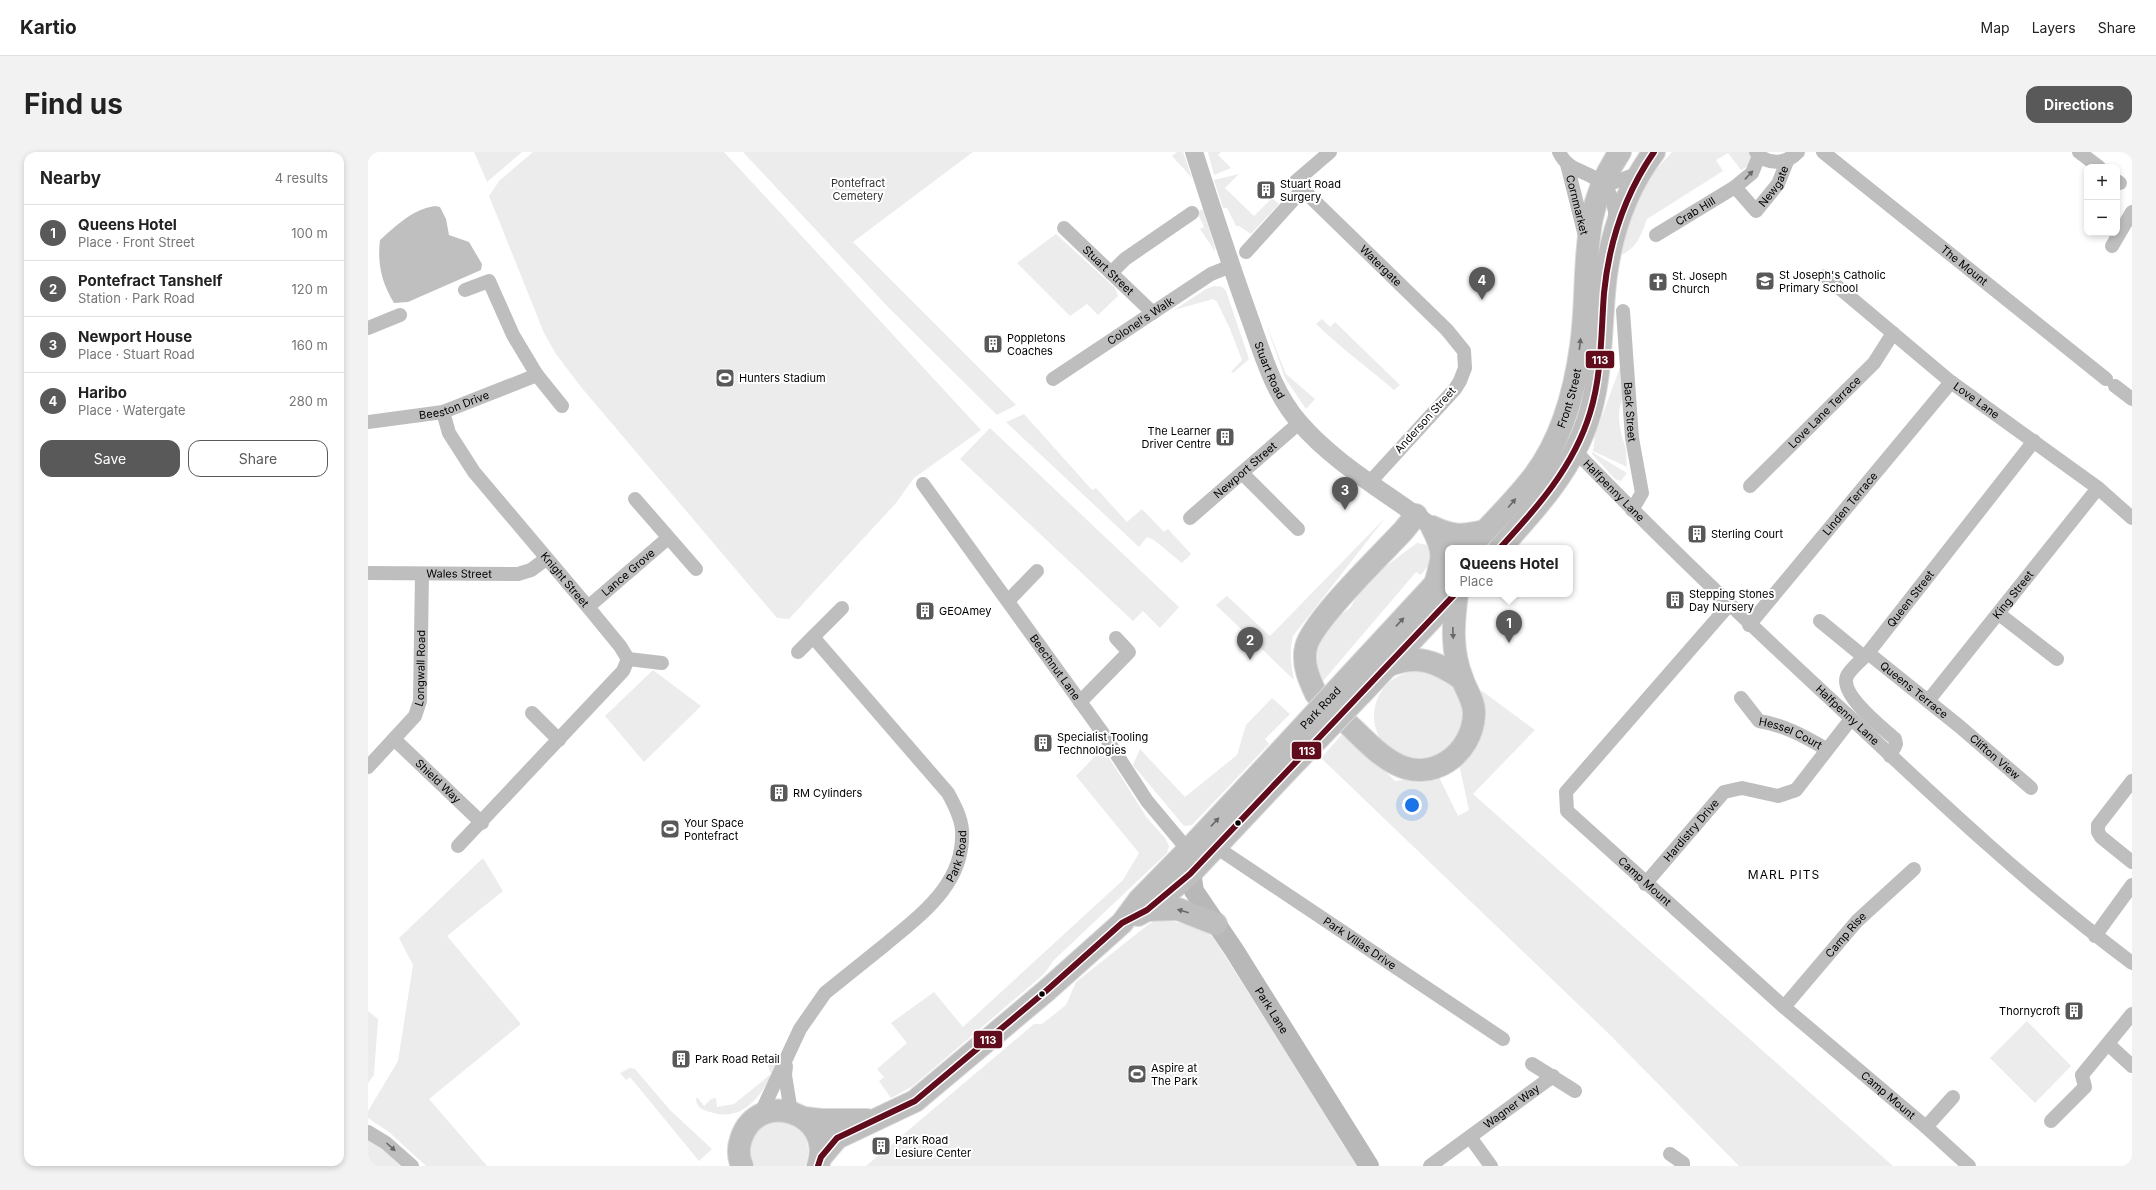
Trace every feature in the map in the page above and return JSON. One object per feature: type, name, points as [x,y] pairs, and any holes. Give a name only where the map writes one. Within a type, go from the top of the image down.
[{"type":"main road","name":"Front Street","points":[[1472,545],[1510,506],[1535,475],[1544,460],[1567,410],[1581,346],[1587,244],[1594,203],[1602,183],[1620,152]]},
{"type":"main road","points":[[1503,545],[1550,489],[1574,453],[1588,420],[1600,366],[1606,276],[1616,225],[1639,173],[1654,152]]},
{"type":"main road","points":[[1562,423],[1565,438],[1574,453]]},
{"type":"main road","points":[[1544,460],[1558,455],[1574,453]]},
{"type":"main road","points":[[1424,521],[1448,534],[1458,536],[1485,531]]},
{"type":"main road","points":[[1380,658],[1442,577],[1442,552],[1424,521]]},
{"type":"main road","points":[[1316,694],[1309,680],[1305,664],[1306,647],[1312,633],[1324,617],[1404,530],[1424,521]]},
{"type":"main road","points":[[1380,658],[1452,597]]},
{"type":"main road","points":[[1349,725],[1396,764],[1414,770],[1439,766],[1450,761],[1458,754],[1465,745],[1471,732],[1474,706],[1462,679],[1453,646],[1456,597]]},
{"type":"main road","points":[[1380,658],[1422,660],[1442,666],[1462,679]]},
{"type":"main road","name":"Park Road","points":[[1122,923],[1147,910],[1190,874],[1213,850],[1282,764],[1380,658]]},
{"type":"main road","name":"Park Road","points":[[819,1161],[837,1138],[882,1118],[923,1095],[1046,991],[1122,923],[1139,900],[1188,850],[1282,764]]},
{"type":"main road","name":"Park Lane","points":[[1188,850],[1190,874],[1194,891],[1369,1166]]},
{"type":"main road","points":[[1212,918],[1201,883],[1202,875],[1213,850]]},
{"type":"main road","points":[[1147,910],[1178,909],[1212,918]]},
{"type":"main road","name":"Park Road","points":[[742,1166],[739,1154],[743,1134],[748,1126],[760,1115],[775,1110],[827,1120],[882,1118]]},
{"type":"main road","name":"Park Road","points":[[797,1115],[811,1124],[817,1135],[819,1161]]},
{"type":"street","name":"Stuart Road","points":[[1194,152],[1231,266],[1267,366],[1286,406],[1299,423],[1327,451],[1424,521]]},
{"type":"street","points":[[1249,244],[1330,152]]},
{"type":"street","name":"Cornmarket","points":[[1559,152],[1567,164],[1587,244]]},
{"type":"street","name":"The Mount","points":[[1823,152],[2132,399]]},
{"type":"street","points":[[2079,152],[2095,164]]},
{"type":"street","name":"Newgate","points":[[1757,154],[1768,161],[1793,156],[1778,184],[1756,211],[1735,187],[1752,173],[1757,154]]},
{"type":"street","name":"Cornmarket","points":[[1567,164],[1602,183]]},
{"type":"street","points":[[1602,183],[1612,183],[1639,173]]},
{"type":"street","points":[[1602,183],[1611,196],[1614,206],[1616,225]]},
{"type":"street","name":"Watergate","points":[[1299,186],[1447,330],[1464,351]]},
{"type":"street","name":"Crab Hill","points":[[1656,235],[1735,187]]},
{"type":"street","points":[[2112,246],[2132,212]]},
{"type":"street","points":[[1111,274],[1125,259],[1192,213]]},
{"type":"street","name":"Stuart Street","points":[[1064,228],[1153,313]]},
{"type":"street","name":"Colonel's Walk","points":[[1053,379],[1212,274],[1231,266]]},
{"type":"street","name":"Love Lane","points":[[1825,276],[1952,382],[2098,488],[2132,518]]},
{"type":"street","points":[[465,290],[488,277],[513,335],[537,375],[562,406]]},
{"type":"street","name":"Back Street","points":[[1623,310],[1632,438],[1642,493],[1632,510]]},
{"type":"street","points":[[368,328],[400,315]]},
{"type":"street","name":"Love Lane Terrace","points":[[1750,486],[1874,363],[1893,333]]},
{"type":"street","name":"Anderson Street","points":[[1370,482],[1454,389],[1465,368],[1464,351]]},
{"type":"street","name":"Beeston Drive","points":[[368,422],[443,412],[537,375]]},
{"type":"street","name":"Linden Terrace","points":[[1749,625],[1952,382]]},
{"type":"street","name":"Knight Street","points":[[443,412],[449,433],[457,448],[474,472],[588,607],[620,646],[628,659]]},
{"type":"street","name":"Newport Street","points":[[1190,518],[1299,423]]},
{"type":"street","name":"Queen Street","points":[[1890,756],[1896,744],[1894,739],[1854,701],[1846,686],[1847,677],[1866,655],[2034,441]]},
{"type":"street","name":"Halfpenny Lane","points":[[1574,453],[1582,458],[1632,510],[1749,625],[1890,756],[1987,844],[2095,936],[2132,963]]},
{"type":"street","points":[[1242,473],[1298,529]]},
{"type":"street","name":"Beechnut Lane","points":[[923,484],[1102,732],[1147,801],[1188,850]]},
{"type":"street","name":"King Street","points":[[1928,701],[1999,614],[2098,488]]},
{"type":"street","points":[[635,499],[696,569]]},
{"type":"street","name":"Lance Grove","points":[[588,607],[668,538]]},
{"type":"street","name":"Wales Street","points":[[368,572],[422,574],[518,574],[531,570],[546,559]]},
{"type":"street","points":[[1008,601],[1037,571]]},
{"type":"street","name":"Longwall Road","points":[[368,767],[415,716],[420,701],[422,574]]},
{"type":"street","name":"Camp Mount","points":[[1730,605],[1566,792],[1567,811],[1645,884],[1784,1007],[1926,1126],[1969,1166]]},
{"type":"street","points":[[798,652],[842,608]]},
{"type":"street","points":[[1999,614],[2057,659]]},
{"type":"street","name":"Queens Terrace","points":[[1820,621],[1928,701],[1959,726]]},
{"type":"street","name":"Park Road","points":[[760,1115],[787,1060],[800,1029],[824,994],[912,923],[939,898],[952,878],[959,861],[962,842],[962,828],[958,814],[948,793],[813,637]]},
{"type":"street","points":[[1080,702],[1129,652],[1116,638]]},
{"type":"street","points":[[458,846],[482,823],[623,671],[628,659],[662,663]]},
{"type":"street","name":"Hessel Court","points":[[1741,698],[1759,721],[1775,723],[1798,732],[1826,749]]},
{"type":"street","points":[[532,713],[559,740]]},
{"type":"street","name":"Hardistry Drive","points":[[1645,884],[1724,792],[1742,788],[1778,796],[1796,790],[1826,749],[1851,719]]},
{"type":"street","name":"Clifton View","points":[[1959,726],[2031,788]]},
{"type":"street","name":"Shield Way","points":[[394,739],[482,823]]},
{"type":"street","points":[[2132,781],[2098,825],[2101,837],[2132,862]]},
{"type":"street","name":"Park Villas Drive","points":[[1213,850],[1503,1039]]},
{"type":"street","name":"Camp Rise","points":[[1784,1007],[1857,921],[1914,869]]},
{"type":"street","points":[[2095,936],[2132,885]]},
{"type":"street","points":[[2051,1121],[2085,1087],[2082,1075],[2130,1020]]},
{"type":"street","points":[[2108,1044],[2132,1066]]},
{"type":"street","name":"Park Road","points":[[787,1060],[785,1075],[797,1115]]},
{"type":"street","name":"Wagner Way","points":[[1532,1064],[1575,1090]]},
{"type":"street","name":"Wagner Way","points":[[1430,1166],[1553,1076]]},
{"type":"street","name":"Camp Mount","points":[[1926,1126],[1953,1097]]},
{"type":"street","points":[[368,1132],[386,1143],[412,1166]]},
{"type":"street","points":[[1470,1138],[1491,1166]]},
{"type":"street","points":[[1670,1154],[1683,1163],[1683,1166]]},
{"type":"green space","points":[[474,152],[522,152],[487,182]]},
{"type":"green space","name":"Hunters Stadium","points":[[533,152],[724,152],[981,430],[914,478],[896,503],[789,619],[777,618],[581,387],[556,354],[544,333],[489,196],[499,181]]},
{"type":"green space","name":"Pontefract Cemetery","points":[[743,152],[973,152],[853,242],[1016,405],[997,415],[889,308]]},
{"type":"green space","points":[[1177,152],[1183,152],[1192,178],[1172,156]]},
{"type":"green space","points":[[1208,152],[1221,152],[1218,155],[1231,168],[1214,175]]},
{"type":"green space","points":[[1672,152],[1749,152],[1751,155],[1750,165],[1741,170],[1728,153],[1716,160],[1723,171],[1647,219],[1641,235],[1632,248],[1623,254],[1618,253],[1643,184]]},
{"type":"green space","points":[[1239,174],[1225,188],[1254,216],[1272,198],[1279,204],[1251,234],[1239,226],[1236,226],[1227,208],[1223,208],[1214,180]]},
{"type":"green space","points":[[1203,209],[1215,251],[1200,229],[1204,227],[1197,212]]},
{"type":"green space","points":[[1056,234],[1115,288],[1118,296],[1098,315],[1087,304],[1070,316],[1017,263]]},
{"type":"green space","points":[[1214,286],[1222,287],[1226,291],[1249,359],[1233,373],[1231,372],[1242,360],[1230,329],[1217,302],[1213,299],[1174,310],[1206,289]]},
{"type":"green space","points":[[1322,319],[1330,327],[1335,322],[1400,385],[1394,390],[1345,350],[1316,324]]},
{"type":"green space","points":[[1265,321],[1286,374],[1315,399],[1306,409],[1285,378]]},
{"type":"green space","points":[[1622,362],[1622,400],[1619,417],[1620,429],[1626,447],[1627,467],[1593,451],[1595,435]]},
{"type":"green space","points":[[1024,414],[1092,490],[1096,488],[1127,522],[1142,509],[1164,532],[1168,529],[1191,554],[1182,563],[1154,540],[1147,537],[1139,547],[1006,422]]},
{"type":"green space","points":[[990,428],[1179,607],[1160,628],[1143,611],[1133,621],[960,459]]},
{"type":"green space","points":[[1592,452],[1627,473],[1621,481],[1615,479],[1592,454]]},
{"type":"green space","points":[[1386,517],[1293,636],[1291,658],[1294,680],[1216,605],[1227,596],[1270,636]]},
{"type":"green space","points":[[1417,543],[1427,545],[1432,550],[1431,562],[1421,575],[1416,572],[1323,681],[1311,671],[1310,653],[1330,622],[1350,608],[1366,581]]},
{"type":"green space","points":[[653,670],[701,706],[644,762],[605,716]]},
{"type":"green space","points":[[1419,671],[1428,672],[1444,679],[1456,691],[1463,707],[1463,725],[1456,741],[1444,753],[1428,760],[1419,761],[1410,760],[1394,753],[1382,741],[1375,725],[1374,716],[1375,707],[1382,691],[1394,679],[1410,672]]},
{"type":"green space","points":[[1482,691],[1535,730],[1473,794],[1893,1166],[1739,1166],[1607,1032],[1321,758],[1345,731],[1395,781],[1438,775],[1458,816],[1469,810],[1459,764],[1477,697]]},
{"type":"green space","points":[[1272,698],[1290,714],[1265,739],[1269,744],[1192,825],[1184,826],[1133,765],[1140,749],[1185,797],[1237,755],[1246,725]]},
{"type":"green space","points":[[1103,748],[1147,818],[1165,838],[1169,846],[1167,853],[1054,960],[1044,974],[913,1086],[891,1098],[879,1081],[884,1077],[877,1069],[907,1043],[891,1023],[934,992],[963,1027],[1123,880],[1139,853],[1076,776]]},
{"type":"green space","points":[[483,858],[503,891],[447,936],[521,1024],[429,1099],[487,1166],[426,1166],[389,1132],[368,1118],[368,1111],[398,1061],[413,965],[399,938]]},
{"type":"green space","name":"Aspire at The Park","points":[[1160,918],[1199,928],[1213,937],[1359,1166],[866,1166],[1034,1024],[1042,1024],[1066,1005],[1076,982],[1149,924]]},
{"type":"green space","points":[[368,1011],[378,1019],[374,1075],[368,1083]]},
{"type":"green space","points":[[2027,1021],[2071,1066],[2035,1103],[1990,1058]]},
{"type":"green space","points":[[776,1057],[781,1059],[769,1080],[762,1091],[745,1108],[735,1113],[723,1115],[707,1111],[698,1106],[696,1098],[698,1098],[704,1106],[711,1099],[716,1098],[717,1107],[734,1104],[771,1074],[768,1065]]},
{"type":"green space","points":[[630,1068],[635,1069],[670,1110],[712,1149],[699,1161],[630,1077],[626,1080],[620,1073]]},
{"type":"green space","points":[[775,1120],[792,1125],[799,1129],[804,1135],[807,1141],[808,1149],[808,1157],[805,1166],[751,1166],[749,1162],[749,1140],[764,1123]]},
{"type":"green space","points":[[368,1139],[407,1166],[368,1166]]},
{"type":"shaded area","points":[[435,206],[440,207],[446,219],[449,235],[469,242],[482,264],[481,270],[408,302],[394,303],[386,288],[381,273],[379,257],[380,240],[399,223],[412,214]]},
{"type":"transit line","name":"113","points":[[1503,545],[1541,502],[1564,468],[1583,432],[1590,413],[1597,383],[1606,274],[1614,237],[1627,202],[1654,152]]},
{"type":"transit line","name":"113","points":[[818,1166],[821,1157],[837,1138],[915,1101],[1046,991],[1122,923],[1147,910],[1190,874],[1452,597]]},
{"type":"place","name":"Stuart Road Surgery","points":[[1266,190]]},
{"type":"place","name":"St Joseph's Catholic Primary School","points":[[1765,281]]},
{"type":"place","name":"St. Joseph Church","points":[[1658,282]]},
{"type":"place","name":"Haribo","points":[[1482,300]]},
{"type":"place","name":"Poppletons Coaches","points":[[993,344]]},
{"type":"place","name":"Hunters Stadium","points":[[725,378]]},
{"type":"place","name":"The Learner Driver Centre","points":[[1225,437]]},
{"type":"place","name":"Newport House","points":[[1345,510]]},
{"type":"place","name":"Sterling Court","points":[[1697,534]]},
{"type":"place","name":"Stepping Stones Day Nursery","points":[[1675,600]]},
{"type":"place","name":"GEOAmey","points":[[925,611]]},
{"type":"place","name":"Queens Hotel","points":[[1509,643]]},
{"type":"place","name":"Pontefract Tanshelf","points":[[1250,660]]},
{"type":"place","name":"Specialist Tooling Technologies","points":[[1043,743]]},
{"type":"place","name":"RM Cylinders","points":[[779,793]]},
{"type":"place","name":"Your Space Pontefract","points":[[670,829]]},
{"type":"place","name":"Thornycroft","points":[[2074,1011]]},
{"type":"place","name":"Park Road Retail","points":[[681,1059]]},
{"type":"place","name":"Aspire at The Park","points":[[1137,1074]]},
{"type":"place","name":"Park Road Lesiure Center","points":[[881,1146]]},
{"type":"district","name":"MARL PITS","points":[[1784,875]]}]
